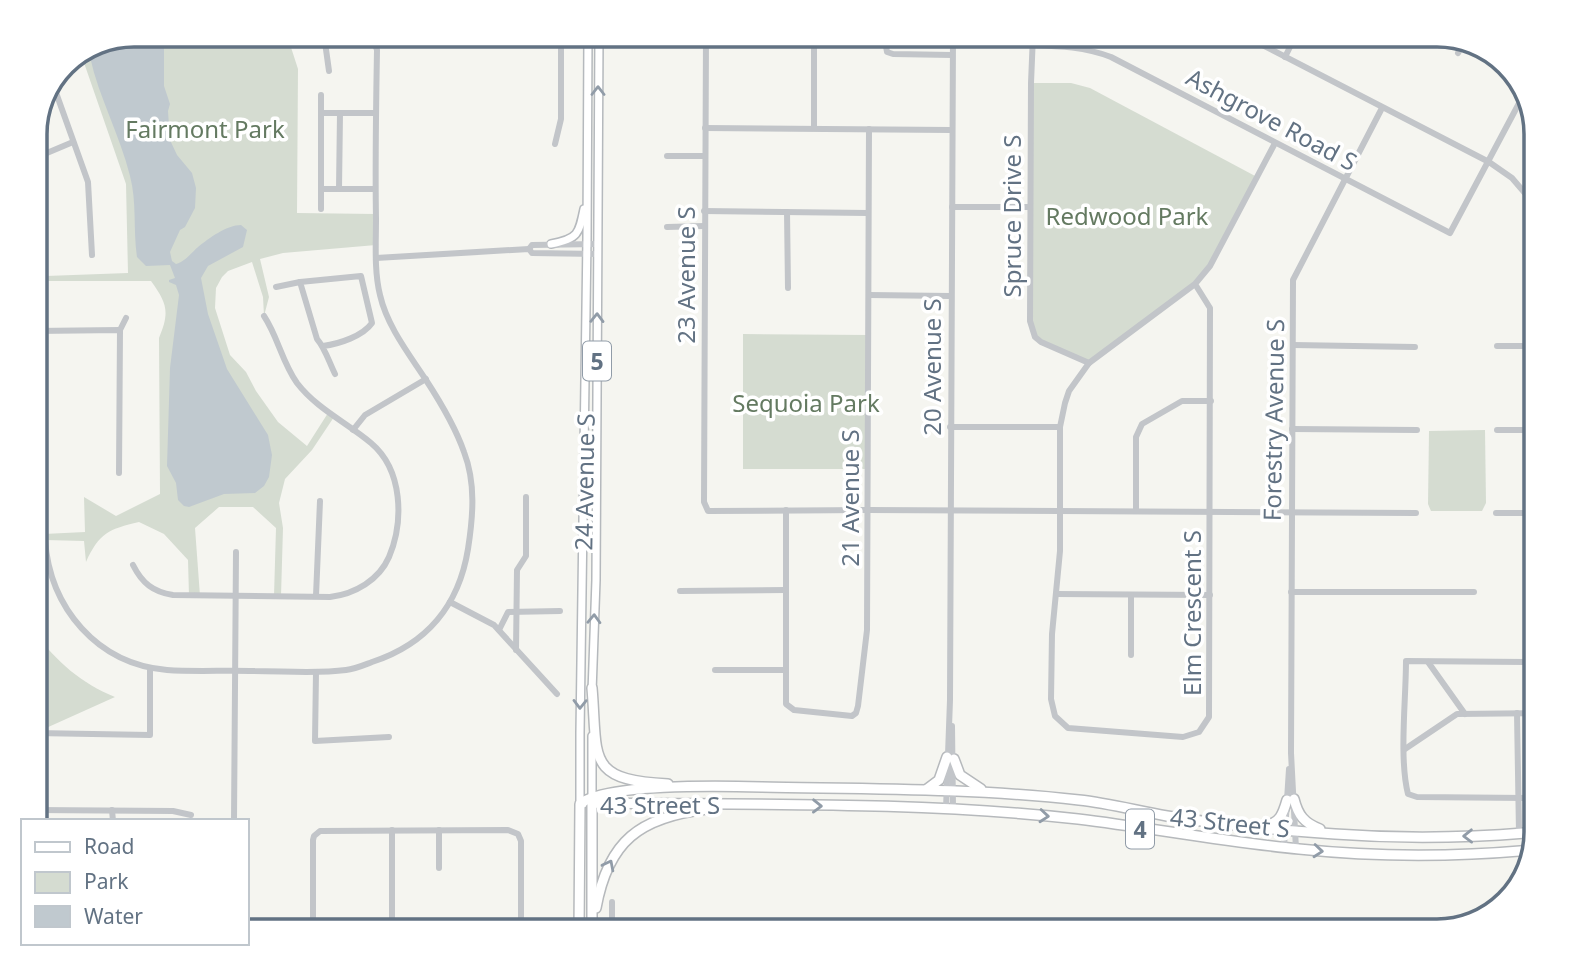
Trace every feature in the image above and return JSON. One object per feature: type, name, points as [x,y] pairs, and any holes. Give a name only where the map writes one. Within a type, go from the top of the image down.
[{"type":"highway","points":[[592,688],[598,757],[610,772],[633,781],[700,785]]},
{"type":"highway","points":[[925,789],[939,780],[950,758]]},
{"type":"highway","points":[[950,758],[960,775],[975,787],[989,793]]},
{"type":"highway","name":"43 Street S","points":[[580,804],[700,785],[925,789],[1081,800],[1168,816],[1335,834],[1460,837],[1524,833]]},
{"type":"highway","points":[[595,919],[604,874],[618,850],[635,831],[673,814],[754,805],[762,787]]},
{"type":"highway","name":"43 Street S","points":[[592,800],[950,809],[1079,819],[1334,852],[1446,854],[1522,850]]},
{"type":"highway","points":[[592,800],[592,919]]},
{"type":"highway","points":[[1256,827],[1277,822],[1290,800],[1305,821],[1335,834]]},
{"type":"highway","points":[[579,919],[580,804]]},
{"type":"main road","name":"24 Avenue S","points":[[580,804],[588,47]]},
{"type":"main road","name":"24 Avenue S","points":[[592,800],[599,47]]},
{"type":"main road","points":[[551,244],[575,237],[580,228],[588,194]]},
{"type":"street","points":[[325,47],[328,71]]},
{"type":"street","points":[[47,560],[56,590],[71,618],[85,633],[106,650],[150,668],[316,672],[348,670],[401,650],[438,622],[464,571],[473,495],[466,455],[450,419],[390,322],[380,295],[376,258],[376,47]]},
{"type":"street","points":[[555,144],[561,119],[561,47]]},
{"type":"street","name":"23 Avenue S","points":[[706,47],[705,508],[711,513],[786,510]]},
{"type":"street","points":[[814,47],[814,128]]},
{"type":"street","points":[[886,47],[887,52],[893,54],[952,55]]},
{"type":"street","name":"20 Avenue S","points":[[950,809],[952,47]]},
{"type":"street","name":"Spruce Drive S","points":[[1032,47],[1032,329],[1041,342],[1088,363]]},
{"type":"street","name":"Ashgrove Road S","points":[[1071,47],[1092,50],[1111,57],[1450,233],[1489,163]]},
{"type":"street","points":[[1265,47],[1489,163],[1512,178],[1524,192]]},
{"type":"street","points":[[1285,57],[1290,47]]},
{"type":"street","points":[[57,95],[88,182],[92,256]]},
{"type":"street","points":[[321,95],[321,209]]},
{"type":"street","points":[[1489,163],[1518,105]]},
{"type":"street","name":"Forestry Avenue S","points":[[1296,849],[1290,829],[1293,280],[1382,108]]},
{"type":"street","points":[[321,113],[376,113]]},
{"type":"street","points":[[339,188],[340,113]]},
{"type":"street","points":[[705,128],[951,130]]},
{"type":"street","name":"21 Avenue S","points":[[785,670],[785,700],[788,707],[848,716],[856,713],[867,630],[869,129]]},
{"type":"street","points":[[47,153],[74,142]]},
{"type":"street","points":[[1088,363],[1195,284],[1210,266],[1275,143]]},
{"type":"street","points":[[667,156],[705,156]]},
{"type":"street","points":[[321,188],[375,189]]},
{"type":"street","points":[[952,207],[1030,208]]},
{"type":"street","points":[[704,211],[868,213]]},
{"type":"street","points":[[787,212],[788,288]]},
{"type":"street","points":[[667,227],[704,226]]},
{"type":"street","points":[[528,249],[532,244],[598,244]]},
{"type":"street","points":[[376,258],[528,249],[532,253],[598,254]]},
{"type":"street","points":[[276,287],[361,276],[372,323],[368,329],[335,345],[323,346]]},
{"type":"street","points":[[300,282],[317,339],[323,346],[325,356],[335,374]]},
{"type":"street","name":"Elm Crescent S","points":[[1088,363],[1069,391],[1060,427],[1060,510],[1052,634],[1051,699],[1055,716],[1061,723],[1077,730],[1183,737],[1199,732],[1209,717],[1210,308],[1195,284]]},
{"type":"street","points":[[366,300],[380,295]]},
{"type":"street","points":[[869,295],[950,296]]},
{"type":"street","points":[[132,565],[145,583],[163,594],[316,596],[346,594],[373,579],[386,562],[396,532],[398,496],[391,470],[380,452],[321,408],[295,380],[264,316]]},
{"type":"street","points":[[119,473],[120,330],[126,318]]},
{"type":"street","points":[[47,331],[120,330]]},
{"type":"street","points":[[1293,345],[1415,347]]},
{"type":"street","points":[[1497,346],[1524,346]]},
{"type":"street","points":[[353,430],[365,415],[426,379]]},
{"type":"street","points":[[1136,511],[1136,437],[1142,424],[1182,401],[1211,401]]},
{"type":"street","points":[[950,428],[1060,427]]},
{"type":"street","points":[[1292,429],[1417,430]]},
{"type":"street","points":[[1497,430],[1524,430]]},
{"type":"street","points":[[516,650],[517,570],[526,556],[526,497]]},
{"type":"street","points":[[316,596],[320,501]]},
{"type":"street","points":[[715,670],[785,670],[786,510],[1416,513]]},
{"type":"street","points":[[1496,513],[1524,513]]},
{"type":"street","points":[[234,819],[236,552]]},
{"type":"street","points":[[680,590],[785,590]]},
{"type":"street","points":[[1291,592],[1474,592]]},
{"type":"street","points":[[1056,594],[1210,595]]},
{"type":"street","points":[[1131,595],[1131,655]]},
{"type":"street","points":[[450,601],[483,618],[499,631],[557,694]]},
{"type":"street","points":[[499,631],[508,612],[560,611]]},
{"type":"street","points":[[1524,662],[1406,662],[1405,749],[1405,783],[1408,794],[1417,797],[1524,798]]},
{"type":"street","points":[[1429,662],[1465,713]]},
{"type":"street","points":[[47,733],[150,735],[150,668]]},
{"type":"street","points":[[316,672],[315,741],[389,737]]},
{"type":"street","points":[[1517,713],[1519,833]]},
{"type":"street","points":[[1405,749],[1457,714],[1524,713]]},
{"type":"street","points":[[47,810],[173,811],[191,815]]},
{"type":"street","points":[[112,810],[113,819]]},
{"type":"street","name":"Forestry Avenue S","points":[[1284,847],[1290,829]]},
{"type":"street","points":[[439,830],[439,868]]},
{"type":"street","points":[[313,919],[313,840],[316,833],[439,830],[508,830],[518,834],[521,841],[521,919]]},
{"type":"street","points":[[392,831],[392,919]]},
{"type":"street","points":[[612,902],[612,919]]},
{"type":"green space","name":"Fairmont Park","points":[[134,47],[291,47],[298,69],[297,213],[376,214],[376,245],[283,253],[260,259],[269,297],[264,316],[263,297],[252,262],[228,271],[216,288],[215,308],[230,355],[246,372],[278,422],[307,446],[328,413],[334,417],[312,450],[285,479],[279,503],[283,528],[281,596],[274,596],[276,528],[253,507],[219,507],[195,528],[200,596],[189,596],[188,560],[164,534],[139,522],[106,534],[96,544],[86,562],[84,541],[47,540],[47,534],[85,532],[84,497],[116,516],[160,494],[159,338],[166,314],[161,296],[151,281],[47,281],[47,276],[128,273],[126,184],[84,63],[86,62],[117,49]]},
{"type":"green space","name":"Redwood Park","points":[[1031,83],[1071,83],[1090,88],[1257,177],[1210,266],[1195,284],[1089,363],[1041,342],[1032,329]]},
{"type":"green space","name":"Sequoia Park","points":[[743,334],[869,335],[869,469],[743,469]]},
{"type":"green space","points":[[1485,430],[1486,503],[1482,511],[1431,511],[1428,504],[1429,431]]},
{"type":"green space","points":[[47,647],[70,671],[115,697],[47,728]]},
{"type":"water","points":[[164,47],[164,86],[170,104],[170,140],[177,155],[192,173],[196,188],[195,208],[185,227],[180,230],[170,252],[172,261],[176,264],[183,261],[207,240],[230,227],[241,225],[247,230],[243,247],[208,266],[201,278],[208,314],[227,369],[268,435],[272,455],[269,477],[264,486],[255,493],[224,494],[189,507],[178,500],[176,483],[167,466],[170,368],[179,295],[176,285],[169,282],[175,278],[170,265],[146,266],[137,257],[130,176],[91,59],[117,49]]}]
